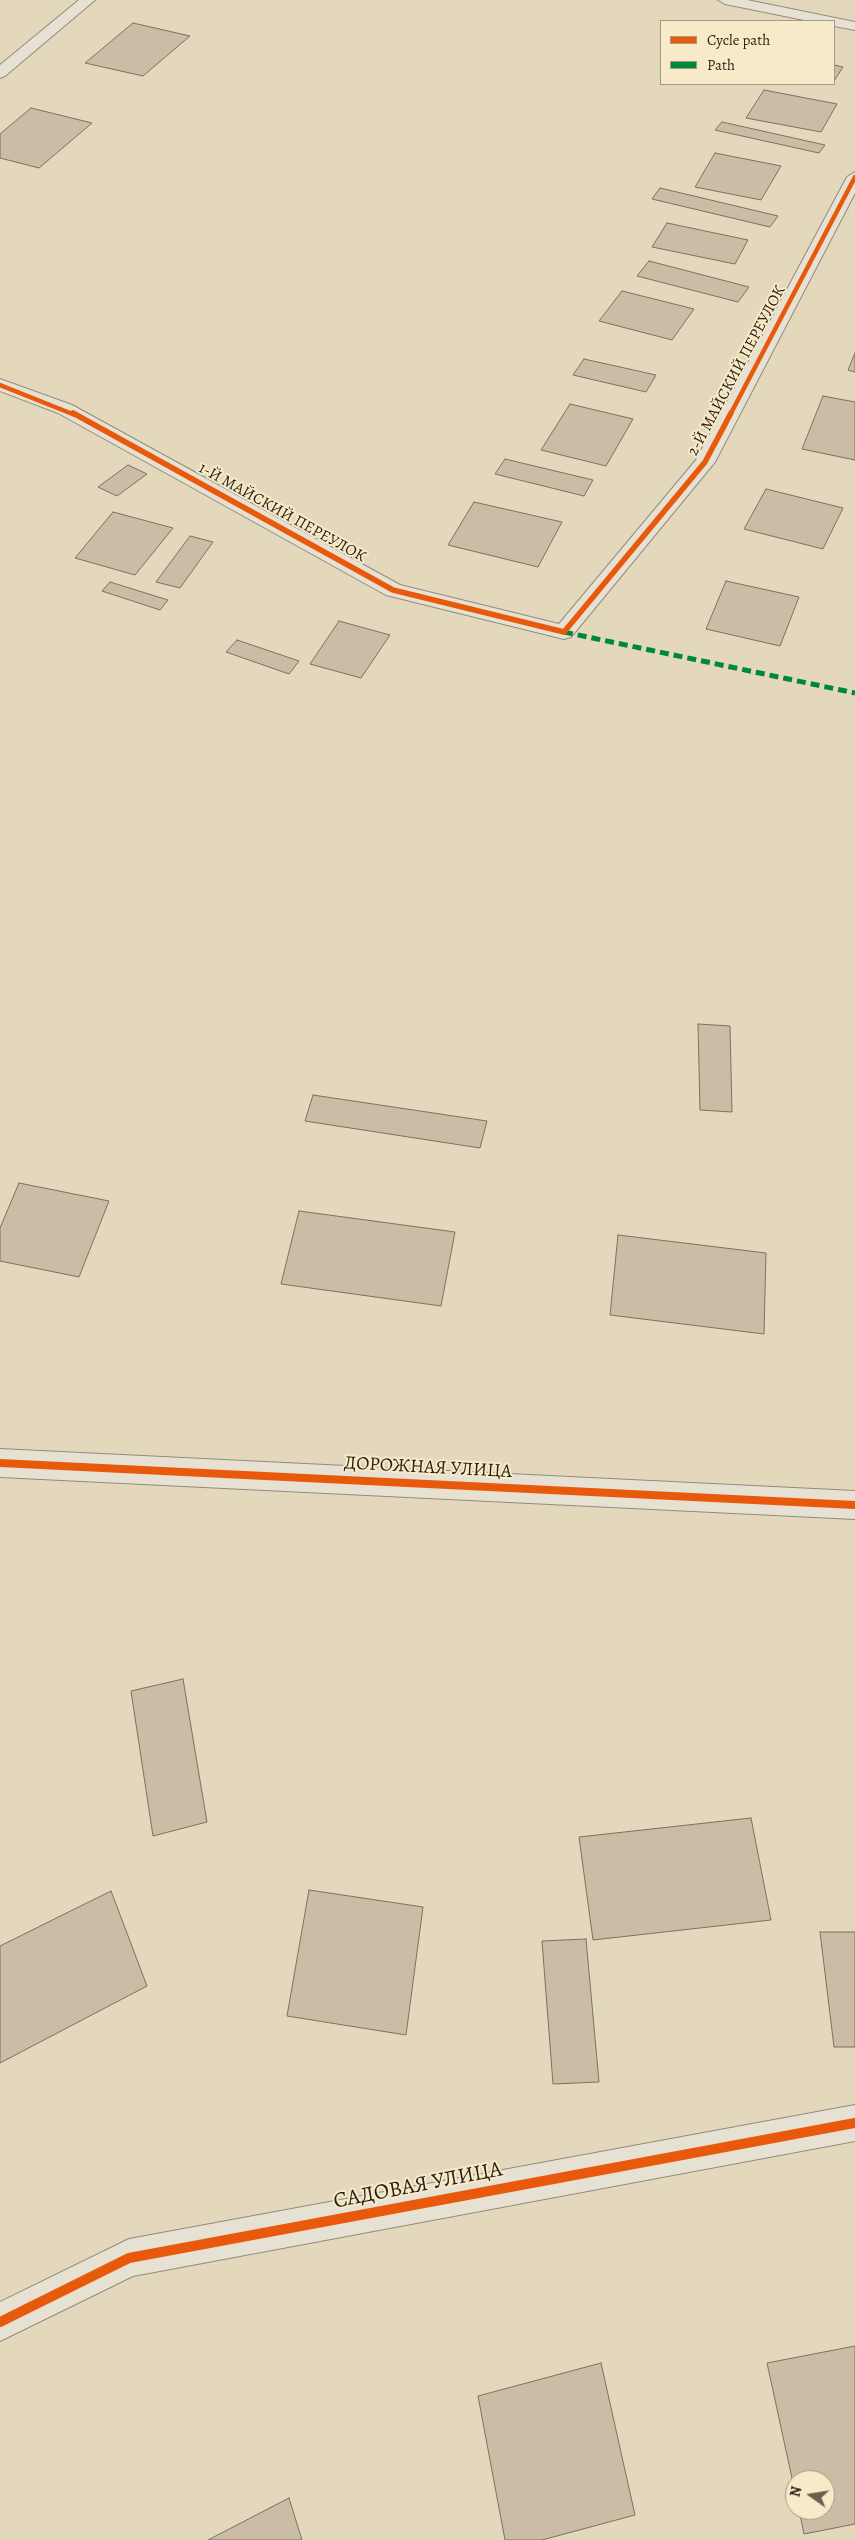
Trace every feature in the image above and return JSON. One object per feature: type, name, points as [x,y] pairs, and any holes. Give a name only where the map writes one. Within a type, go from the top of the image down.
[{"type":"street","points":[[0,73],[88,0]]},
{"type":"street","points":[[725,0],[822,20]]},
{"type":"street","points":[[835,23],[855,26]]},
{"type":"street","name":"2-Й МАЙСКИЙ ПЕРЕУЛОК","points":[[564,632],[705,462],[855,177]]},
{"type":"street","name":"1-Й МАЙСКИЙ ПЕРЕУЛОК","points":[[0,385],[65,409],[394,590],[564,632]]},
{"type":"street","name":"ДОРОЖНАЯ УЛИЦА","points":[[0,1463],[855,1505]]},
{"type":"street","name":"САДОВАЯ УЛИЦА","points":[[0,2322],[129,2258],[855,2123]]},
{"type":"building","points":[[133,23],[190,36],[143,76],[85,63]]},
{"type":"building","points":[[835,65],[843,67],[835,79]]},
{"type":"building","points":[[764,90],[837,104],[821,132],[746,118]]},
{"type":"building","points":[[31,108],[92,123],[39,168],[0,158],[0,134]]},
{"type":"building","points":[[722,122],[825,145],[819,153],[715,130]]},
{"type":"building","points":[[715,153],[781,166],[761,200],[695,187]]},
{"type":"building","points":[[660,188],[778,216],[770,227],[652,199]]},
{"type":"building","points":[[667,223],[748,240],[735,264],[652,247]]},
{"type":"building","points":[[649,261],[749,287],[738,302],[637,276]]},
{"type":"building","points":[[622,291],[694,309],[672,340],[599,321]]},
{"type":"building","points":[[855,353],[855,372],[848,370]]},
{"type":"building","points":[[584,359],[656,375],[646,392],[573,375]]},
{"type":"building","points":[[823,396],[855,402],[855,460],[802,449]]},
{"type":"building","points":[[570,404],[633,419],[606,466],[541,450]]},
{"type":"building","points":[[505,459],[593,480],[584,496],[495,474]]},
{"type":"building","points":[[128,465],[147,474],[117,496],[98,487]]},
{"type":"building","points":[[766,489],[843,508],[823,549],[744,529]]},
{"type":"building","points":[[474,502],[562,522],[538,567],[448,545]]},
{"type":"building","points":[[113,512],[173,528],[135,575],[75,558]]},
{"type":"building","points":[[190,536],[213,542],[180,588],[156,582]]},
{"type":"building","points":[[726,581],[799,597],[780,646],[706,629]]},
{"type":"building","points":[[110,582],[168,600],[160,610],[102,591]]},
{"type":"building","points":[[339,621],[390,635],[361,678],[310,664]]},
{"type":"building","points":[[237,640],[299,661],[289,674],[226,652]]},
{"type":"building","points":[[698,1024],[730,1026],[732,1112],[700,1110]]},
{"type":"building","points":[[313,1095],[487,1121],[480,1148],[305,1121]]},
{"type":"building","points":[[19,1183],[109,1201],[79,1277],[0,1261],[0,1228]]},
{"type":"building","points":[[299,1211],[455,1232],[441,1306],[281,1284]]},
{"type":"building","points":[[618,1235],[766,1253],[764,1334],[610,1315]]},
{"type":"building","points":[[183,1679],[207,1822],[153,1836],[131,1691]]},
{"type":"building","points":[[751,1818],[771,1920],[593,1940],[579,1837]]},
{"type":"building","points":[[309,1890],[423,1907],[406,2035],[287,2016]]},
{"type":"building","points":[[111,1891],[147,1986],[0,2063],[0,1946]]},
{"type":"building","points":[[820,1932],[855,1932],[855,2047],[834,2047]]},
{"type":"building","points":[[586,1939],[599,2082],[553,2084],[542,1941]]},
{"type":"building","points":[[855,2346],[855,2524],[804,2534],[801,2520],[835,2520],[835,2470],[790,2470],[767,2363]]},
{"type":"building","points":[[601,2363],[635,2515],[542,2540],[505,2540],[478,2396]]},
{"type":"building","points":[[289,2498],[302,2540],[208,2540]]},
{"type":"marked path","points":[[564,632],[855,693]]},
{"type":"cycle path","points":[[0,385],[65,409],[393,590],[564,632],[705,462],[855,177]]},
{"type":"cycle path","points":[[0,1463],[855,1505]]},
{"type":"cycle path","points":[[0,2322],[129,2258],[855,2123]]}]
